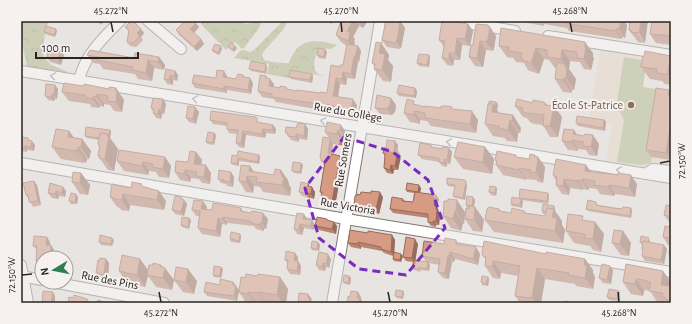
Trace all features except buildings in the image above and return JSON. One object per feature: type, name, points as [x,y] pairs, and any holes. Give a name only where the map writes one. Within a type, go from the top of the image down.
[{"type":"street","points":[[79,80],[82,68],[90,54],[120,21]]},
{"type":"street","points":[[148,21],[181,49]]},
{"type":"street","name":"Rue Somers","points":[[332,303],[380,21]]},
{"type":"street","points":[[454,21],[522,32]]},
{"type":"street","points":[[538,34],[671,55]]},
{"type":"street","name":"Rue du Collège","points":[[21,71],[671,178]]},
{"type":"street","name":"Rue Victoria","points":[[21,163],[346,219],[671,272]]},
{"type":"street","points":[[645,174],[653,169],[671,171]]},
{"type":"street","points":[[21,265],[28,303]]},
{"type":"street","points":[[22,276],[34,278]]},
{"type":"street","name":"Rue des Pins","points":[[74,286],[164,303]]},
{"type":"highlighted area","points":[[344,137],[393,152],[428,180],[445,228],[406,275],[359,269],[319,238],[305,188]]},
{"type":"shaded area","name":"École St-Patrice","points":[[600,49],[647,57],[643,87],[671,92],[671,172],[606,161],[612,123],[589,119]]},
{"type":"green space","points":[[21,21],[50,21],[45,33],[44,57],[51,65],[68,72],[66,73],[27,67],[21,37]]},
{"type":"green space","points":[[202,21],[239,21],[247,24],[259,21],[261,23],[244,48],[242,49],[235,42],[226,50],[201,24]]},
{"type":"green space","points":[[283,21],[288,21],[282,31],[264,51],[262,55],[264,60],[289,63],[297,48],[308,42],[315,41],[337,45],[331,49],[320,48],[317,53],[314,61],[316,72],[325,76],[290,71],[289,78],[267,74],[269,64],[234,58],[240,51],[244,50],[250,52],[254,50]]},
{"type":"green space","points":[[624,57],[641,60],[647,57],[643,87],[662,90],[651,163],[641,165],[617,162],[624,120],[620,112],[616,109]]},
{"type":"place","name":"École St-Patrice","points":[[631,105]]}]
